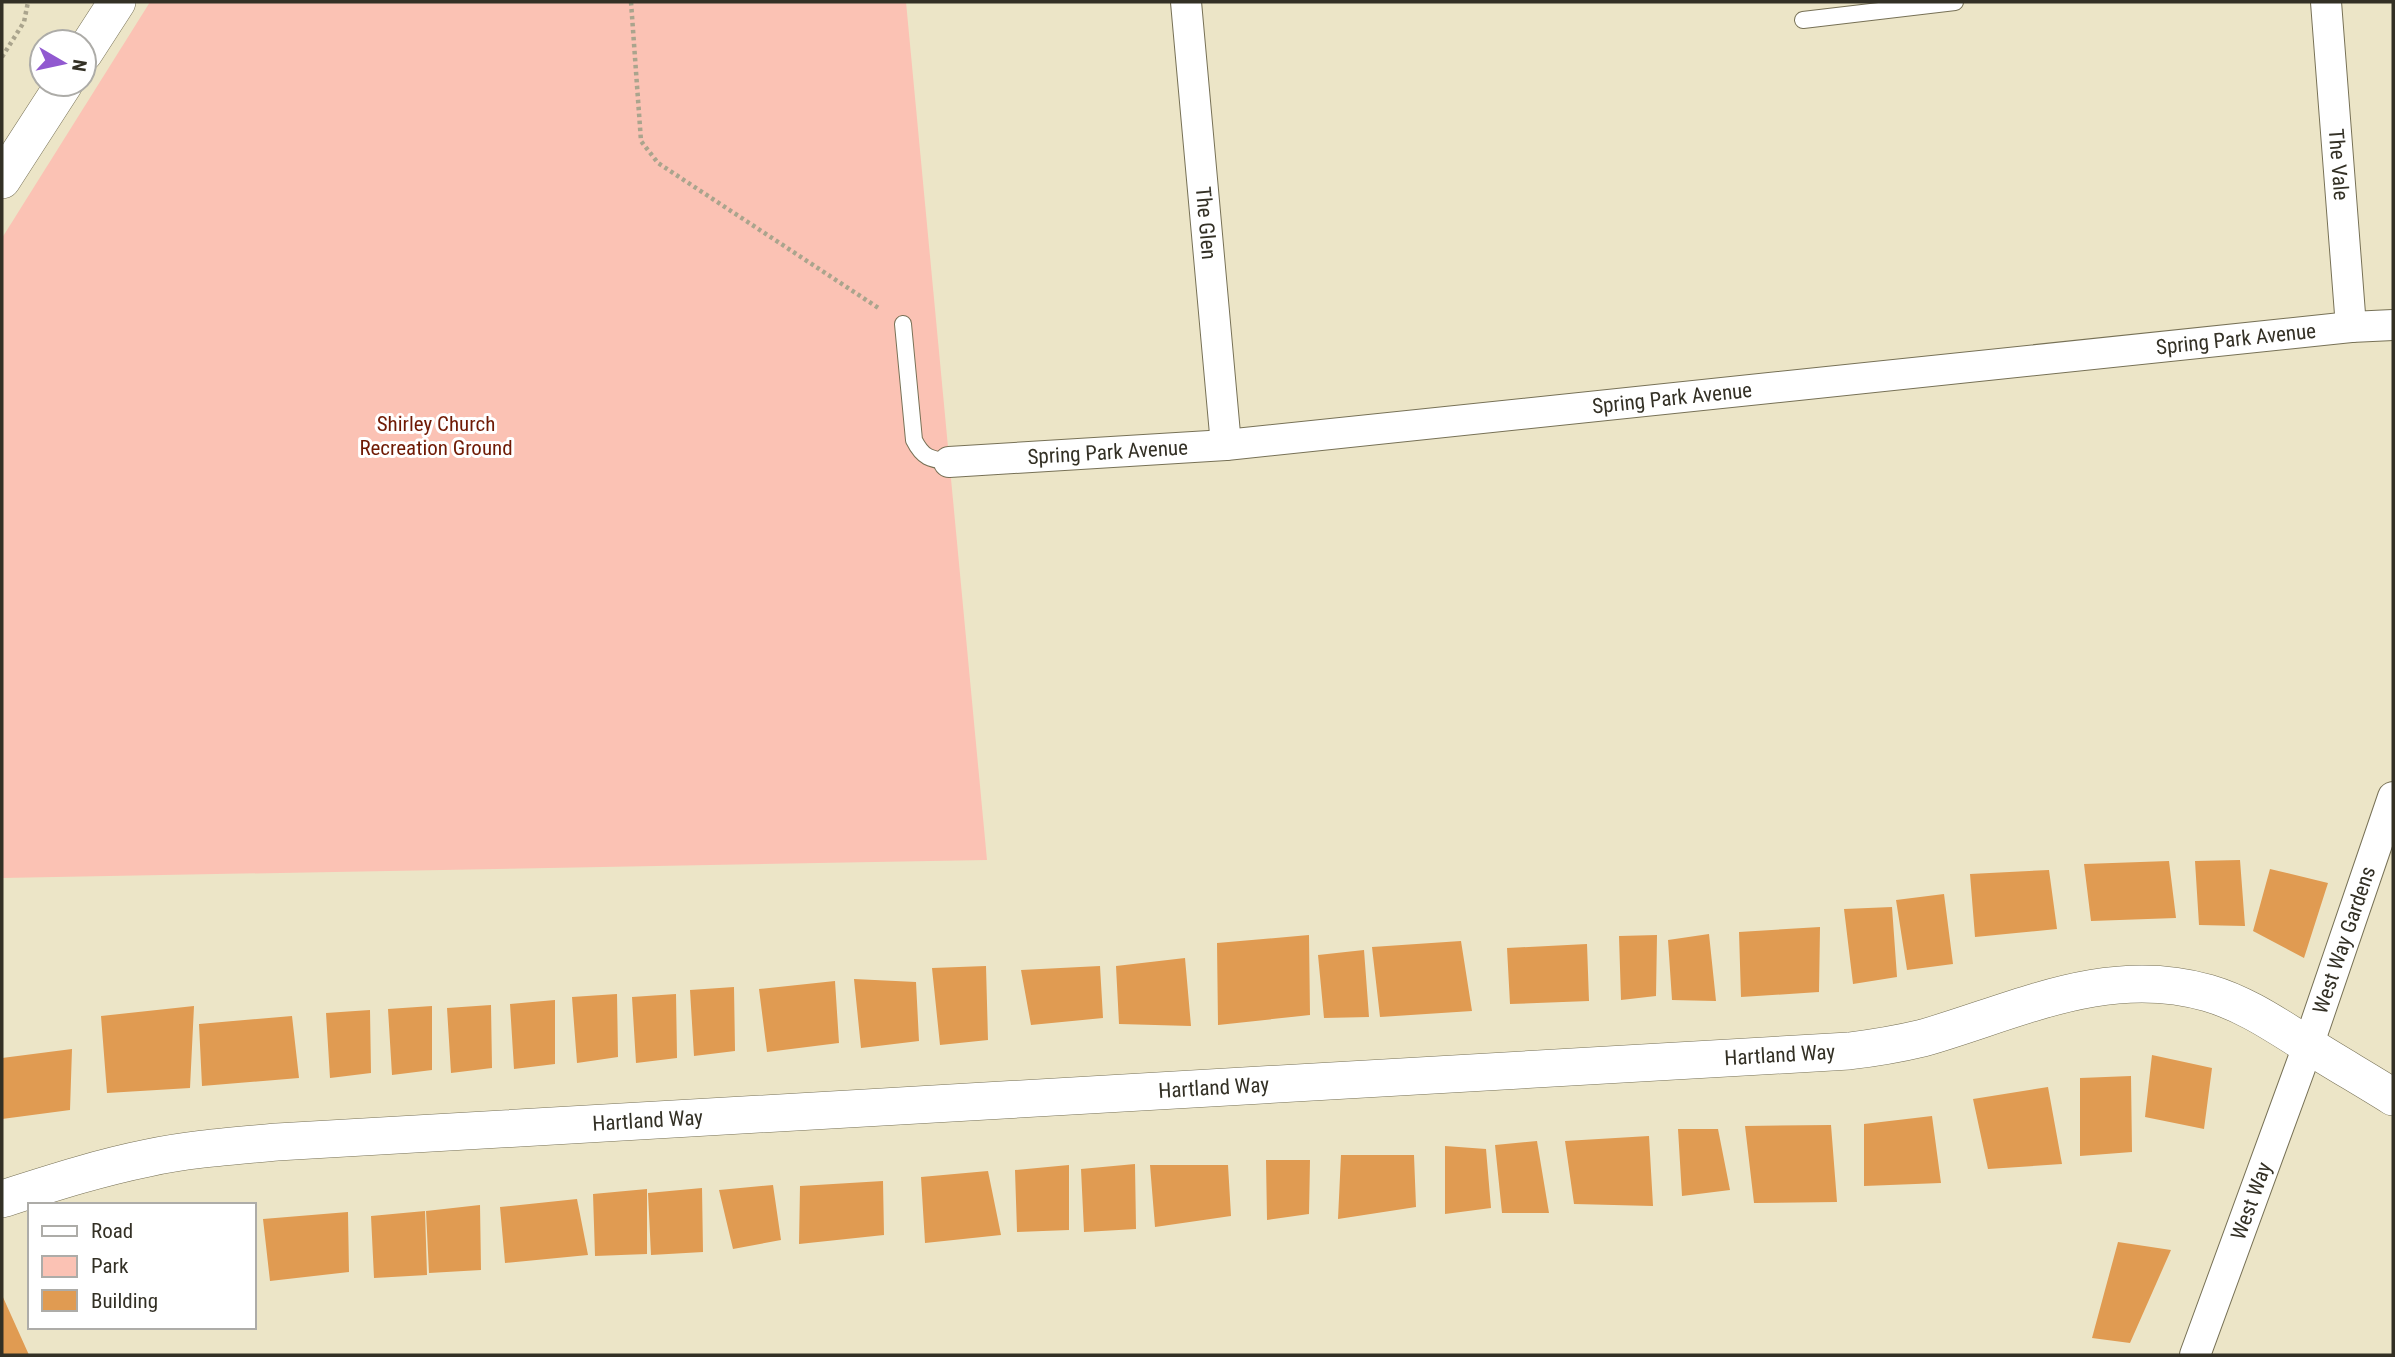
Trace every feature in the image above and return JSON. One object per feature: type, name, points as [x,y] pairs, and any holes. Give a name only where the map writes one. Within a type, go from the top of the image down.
[{"type":"street","points":[[98,31],[117,2]]},
{"type":"street","name":"The Glen","points":[[1186,2],[1226,445]]},
{"type":"street","name":"The Vale","points":[[2326,2],[2351,327]]},
{"type":"street","points":[[2,180],[55,98]]},
{"type":"street","name":"Spring Park Avenue","points":[[949,462],[1226,445],[2351,327],[2393,325]]},
{"type":"street","name":"West Way Gardens","points":[[2308,1045],[2393,796]]},
{"type":"street","name":"Hartland Way","points":[[2,1199],[132,1161],[255,1144],[1849,1051],[1912,1040],[2022,1005],[2107,984],[2158,985],[2206,992],[2272,1021],[2393,1097]]},
{"type":"street","name":"West Way","points":[[2195,1355],[2308,1045]]},
{"type":"lane","points":[[1803,20],[1955,2]]},
{"type":"lane","points":[[903,324],[914,440],[920,452],[931,459],[949,462]]},
{"type":"path","points":[[2,57],[24,22],[28,2]]},
{"type":"path","points":[[631,2],[641,141],[659,163],[903,324]]},
{"type":"green space","name":"Shirley Church Recreation Ground","points":[[150,2],[906,2],[987,860],[2,878],[2,238],[90,98],[98,98],[98,85]]},
{"type":"building","points":[[2240,860],[2245,926],[2199,925],[2195,861]]},
{"type":"building","points":[[2169,861],[2176,918],[2091,921],[2084,864]]},
{"type":"building","points":[[2270,869],[2328,883],[2304,958],[2253,931]]},
{"type":"building","points":[[2049,870],[2057,929],[1975,937],[1970,874]]},
{"type":"building","points":[[1944,894],[1953,964],[1907,970],[1896,900]]},
{"type":"building","points":[[1892,907],[1897,977],[1853,984],[1844,909]]},
{"type":"building","points":[[1820,927],[1819,992],[1741,997],[1739,932]]},
{"type":"building","points":[[1709,934],[1716,1001],[1672,1000],[1668,940]]},
{"type":"building","points":[[1309,935],[1310,1015],[1218,1025],[1217,943]]},
{"type":"building","points":[[1657,935],[1656,996],[1621,1000],[1619,936]]},
{"type":"building","points":[[1461,941],[1472,1011],[1380,1017],[1372,947]]},
{"type":"building","points":[[1587,944],[1589,1001],[1510,1004],[1507,948]]},
{"type":"building","points":[[1364,950],[1369,1017],[1324,1018],[1318,955]]},
{"type":"building","points":[[1185,958],[1191,1026],[1119,1024],[1116,966]]},
{"type":"building","points":[[986,966],[988,1040],[940,1045],[932,968]]},
{"type":"building","points":[[1100,966],[1103,1018],[1031,1025],[1021,970]]},
{"type":"building","points":[[854,979],[916,982],[919,1041],[861,1048]]},
{"type":"building","points":[[835,981],[839,1043],[767,1052],[759,989]]},
{"type":"building","points":[[734,987],[735,1051],[694,1056],[690,990]]},
{"type":"building","points":[[617,994],[618,1057],[577,1063],[572,997]]},
{"type":"building","points":[[676,994],[677,1058],[636,1063],[632,997]]},
{"type":"building","points":[[555,1000],[555,1064],[514,1069],[510,1004]]},
{"type":"building","points":[[491,1005],[492,1068],[451,1073],[447,1008]]},
{"type":"building","points":[[194,1006],[190,1088],[107,1093],[101,1016]]},
{"type":"building","points":[[432,1006],[432,1070],[392,1075],[388,1009]]},
{"type":"building","points":[[370,1010],[371,1073],[330,1078],[326,1013]]},
{"type":"building","points":[[292,1016],[299,1078],[202,1086],[199,1024]]},
{"type":"building","points":[[72,1049],[70,1110],[2,1119],[2,1058]]},
{"type":"building","points":[[2152,1055],[2212,1068],[2204,1129],[2145,1117]]},
{"type":"building","points":[[2131,1076],[2132,1152],[2080,1156],[2080,1078]]},
{"type":"building","points":[[2048,1087],[2062,1164],[1988,1169],[1973,1099]]},
{"type":"building","points":[[1932,1116],[1941,1183],[1864,1186],[1864,1124]]},
{"type":"building","points":[[1831,1125],[1837,1202],[1754,1203],[1745,1126]]},
{"type":"building","points":[[1678,1129],[1718,1129],[1730,1190],[1682,1196]]},
{"type":"building","points":[[1649,1136],[1653,1206],[1574,1204],[1565,1141]]},
{"type":"building","points":[[1537,1141],[1549,1213],[1502,1213],[1495,1145]]},
{"type":"building","points":[[1445,1146],[1486,1149],[1491,1208],[1445,1214]]},
{"type":"building","points":[[1341,1155],[1414,1155],[1416,1207],[1338,1219]]},
{"type":"building","points":[[1266,1160],[1310,1160],[1309,1214],[1267,1220]]},
{"type":"building","points":[[1135,1164],[1136,1229],[1084,1232],[1081,1169]]},
{"type":"building","points":[[1069,1165],[1069,1230],[1017,1232],[1015,1170]]},
{"type":"building","points":[[1150,1165],[1228,1165],[1231,1216],[1155,1227]]},
{"type":"building","points":[[988,1171],[1001,1235],[925,1243],[921,1177]]},
{"type":"building","points":[[883,1181],[884,1235],[799,1244],[800,1186]]},
{"type":"building","points":[[773,1185],[781,1240],[733,1249],[719,1190]]},
{"type":"building","points":[[702,1188],[703,1252],[651,1255],[648,1193]]},
{"type":"building","points":[[647,1189],[647,1254],[595,1256],[593,1194]]},
{"type":"building","points":[[577,1199],[588,1255],[505,1263],[500,1207]]},
{"type":"building","points":[[480,1205],[481,1270],[429,1273],[426,1211]]},
{"type":"building","points":[[425,1211],[427,1275],[374,1278],[371,1216]]},
{"type":"building","points":[[348,1212],[349,1272],[270,1281],[263,1219]]},
{"type":"building","points":[[2118,1242],[2171,1250],[2130,1343],[2092,1338]]},
{"type":"building","points":[[2,1295],[29,1355],[2,1355]]}]
